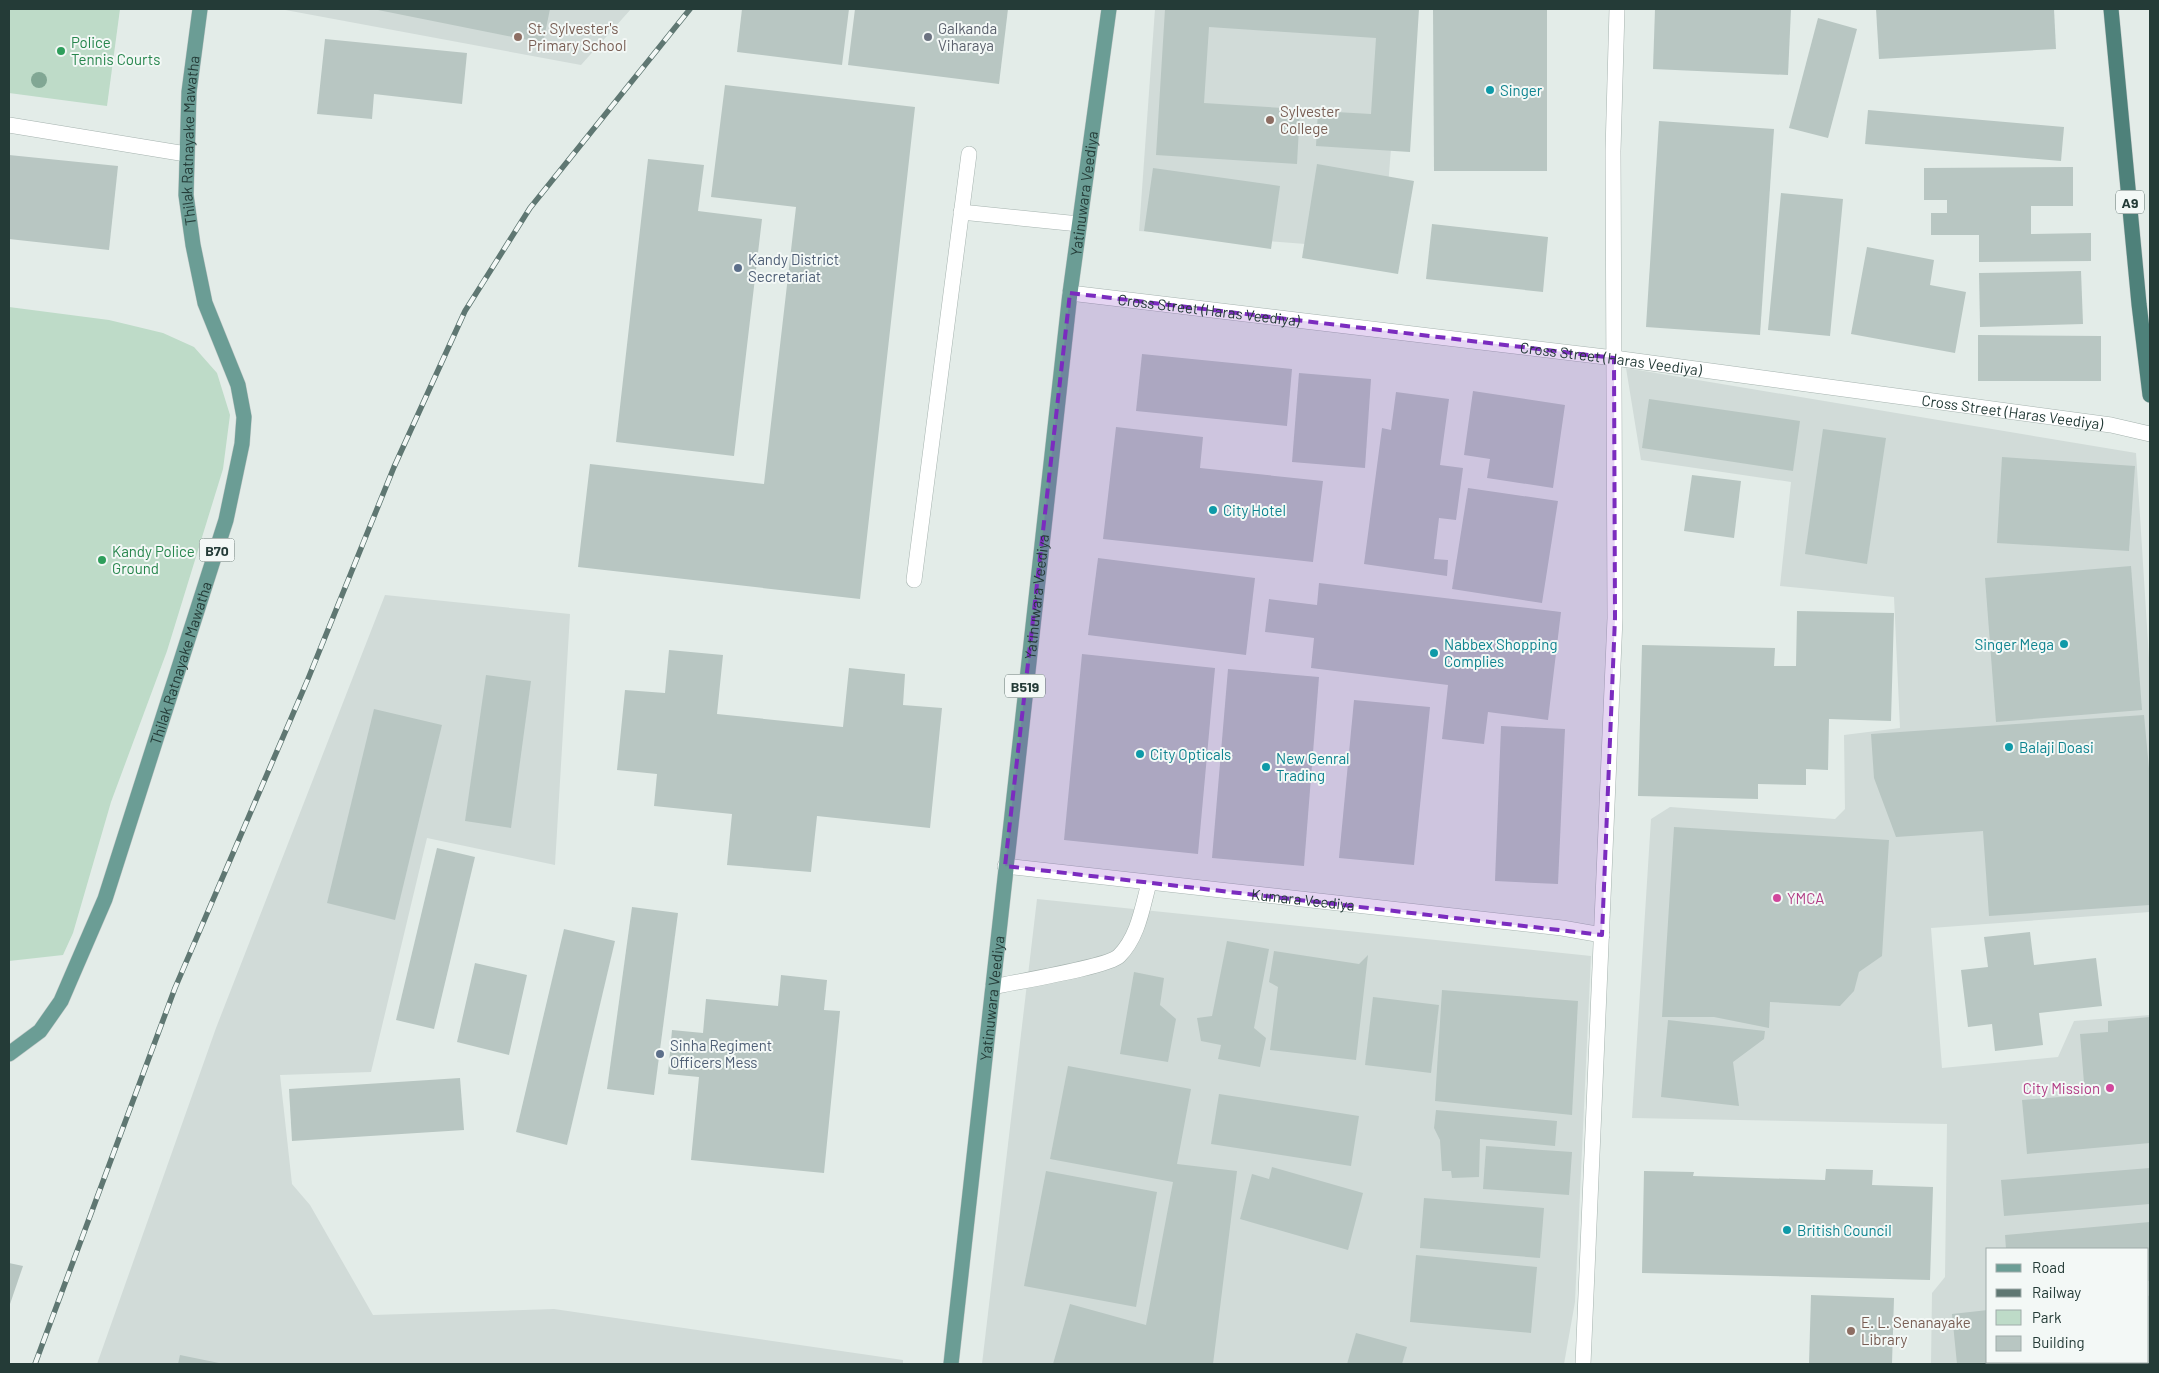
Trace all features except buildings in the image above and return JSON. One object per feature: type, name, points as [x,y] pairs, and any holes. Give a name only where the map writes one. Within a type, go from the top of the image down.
[{"type":"highway","name":"A9","points":[[2111,9],[2139,304],[2150,395]]},
{"type":"main road","name":"Thilak Ratnayake Mawatha","points":[[9,1054],[40,1030],[61,1001],[105,899],[226,520],[242,444],[244,417],[238,385],[205,302],[197,268],[186,195],[189,92],[200,9]]},
{"type":"main road","name":"Yatinuwara Veediya","points":[[951,1364],[1070,294],[1108,9]]},
{"type":"street","points":[[1583,1364],[1615,618],[1613,151],[1617,9]]},
{"type":"street","points":[[9,126],[186,154]]},
{"type":"street","points":[[914,580],[969,154]]},
{"type":"street","points":[[961,212],[1079,224]]},
{"type":"street","name":"Cross Street (Haras Veediya)","points":[[1070,294],[1614,358],[2101,424],[2150,434]]},
{"type":"street","name":"Kumara Veediya","points":[[1005,866],[1562,928],[1602,935]]},
{"type":"street","points":[[993,986],[1081,969],[1117,958],[1134,936],[1149,883]]},
{"type":"highlighted area","points":[[1070,293],[1614,358],[1615,618],[1602,935],[1005,866]]},
{"type":"shaded area","name":"St. Sylvester's Primary School","points":[[280,9],[631,9],[581,65]]},
{"type":"shaded area","name":"Sylvester College","points":[[1155,9],[1402,9],[1383,250],[1139,231]]},
{"type":"shaded area","points":[[1626,368],[2136,453],[2150,674],[2150,912],[1931,928],[1942,1068],[2058,1057],[2074,1021],[2150,1015],[2150,1364],[1931,1364],[1932,1293],[1945,1277],[1947,1124],[1632,1118],[1651,819],[1670,807],[1835,819],[1845,809],[1844,735],[1900,728],[1894,597],[1780,586],[1791,482],[1641,460]]},
{"type":"shaded area","points":[[385,595],[570,614],[555,865],[427,838],[371,1072],[280,1075],[292,1184],[310,1205],[373,1315],[554,1309],[903,1360],[903,1364],[97,1364],[216,1028]]},
{"type":"shaded area","points":[[1037,899],[1591,956],[1575,1302],[1564,1364],[982,1364]]},
{"type":"green space","name":"Police Tennis Courts","points":[[9,9],[120,9],[107,106],[9,93]]},
{"type":"green space","name":"Kandy Police Ground","points":[[9,307],[109,320],[163,333],[194,347],[217,373],[230,415],[223,469],[167,651],[111,802],[73,933],[63,955],[9,961]]},
{"type":"railway","points":[[35,1364],[175,988],[308,679],[394,467],[465,311],[530,208],[690,9]]},
{"type":"place","name":"St. Sylvester's Primary School","points":[[518,37]]},
{"type":"place","name":"Galkanda Viharaya","points":[[928,37]]},
{"type":"place","name":"Police Tennis Courts","points":[[61,51]]},
{"type":"place","name":"Singer","points":[[1490,90]]},
{"type":"place","name":"Sylvester College","points":[[1270,120]]},
{"type":"place","name":"Kandy District Secretariat","points":[[738,268]]},
{"type":"place","name":"City Hotel","points":[[1213,510]]},
{"type":"place","name":"Kandy Police Ground","points":[[102,560]]},
{"type":"place","name":"Singer Mega","points":[[2064,644]]},
{"type":"place","name":"Nabbex Shopping Complies","points":[[1434,653]]},
{"type":"place","name":"Balaji Doasi","points":[[2009,747]]},
{"type":"place","name":"City Opticals","points":[[1140,754]]},
{"type":"place","name":"New Genral Trading","points":[[1266,767]]},
{"type":"place","name":"YMCA","points":[[1777,898]]},
{"type":"place","name":"Sinha Regiment Officers Mess","points":[[660,1054]]},
{"type":"place","name":"City Mission","points":[[2110,1088]]},
{"type":"place","name":"British Council","points":[[1787,1230]]},
{"type":"place","name":"E. L. Senanayake Library","points":[[1851,1331]]}]
